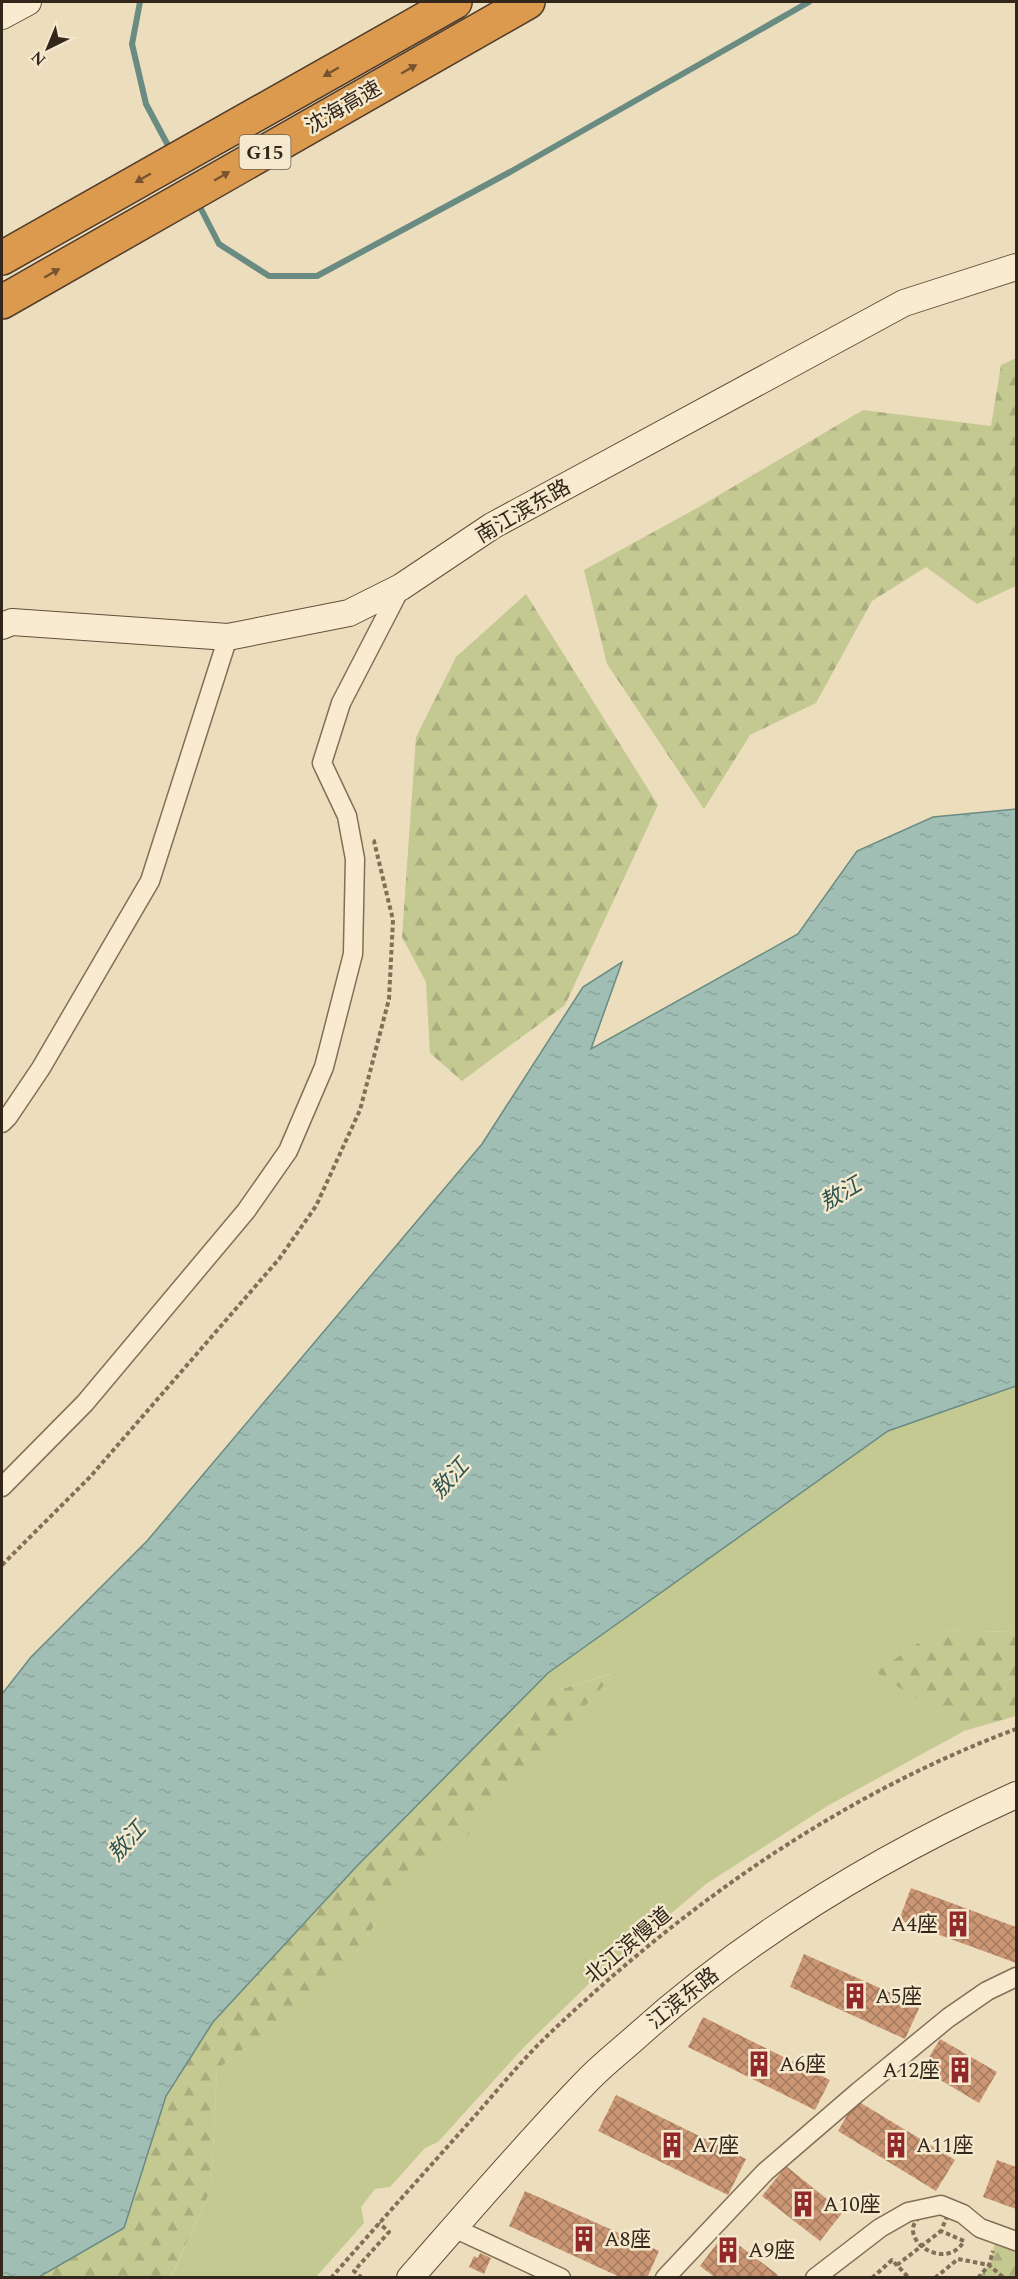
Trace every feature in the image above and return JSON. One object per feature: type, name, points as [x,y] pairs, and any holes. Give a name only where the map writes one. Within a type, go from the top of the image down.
[{"type":"highway","name":"沈海高速","points":[[2,258],[455,2]]},
{"type":"highway","name":"沈海高速","points":[[2,302],[528,2]]},
{"type":"main road","points":[[2,16],[28,2]]},
{"type":"main road","name":"南江滨东路","points":[[2,626],[12,622],[228,637],[349,613],[401,586],[492,526],[904,303],[1017,267]]},
{"type":"main road","name":"江滨东路","points":[[410,2277],[587,2081],[660,2016],[731,1959],[813,1902],[947,1827],[1017,1795]]},
{"type":"street","points":[[2,1487],[100,1385],[246,1212],[288,1151],[324,1067],[353,954],[355,859],[347,816],[322,763],[341,703],[401,586]]},
{"type":"street","points":[[2,1123],[41,1068],[150,881],[228,637]]},
{"type":"street","points":[[664,2277],[765,2172],[858,2092],[948,2018],[987,1991],[1017,1977]]},
{"type":"street","points":[[815,2277],[880,2228],[908,2212],[941,2205],[963,2214],[980,2228],[1010,2238]]},
{"type":"street","points":[[454,2228],[561,2277]]},
{"type":"path","name":"北江滨慢道","points":[[332,2277],[544,2039],[619,1970],[709,1897],[777,1850],[854,1805],[915,1773],[989,1739],[1017,1729]]},
{"type":"path","points":[[897,2265],[916,2248],[941,2231],[950,2209],[942,2206],[919,2217],[913,2232],[916,2248],[922,2254]]},
{"type":"path","points":[[362,2277],[354,2271],[388,2232],[379,2223]]},
{"type":"path","points":[[941,2231],[964,2241],[961,2250],[946,2260]]},
{"type":"path","points":[[978,2277],[989,2265],[994,2246],[1010,2238]]},
{"type":"path","points":[[934,2277],[958,2259],[989,2265],[1004,2277]]},
{"type":"path","points":[[872,2277],[892,2260],[909,2277]]},
{"type":"path","points":[[877,2273],[881,2277]]},
{"type":"green space","points":[[1016,358],[1016,586],[977,604],[926,567],[872,601],[816,703],[750,735],[704,809],[607,664],[584,570],[699,507],[863,410],[991,426],[1001,365]]},
{"type":"green space","points":[[526,594],[658,805],[565,1005],[462,1081],[430,1053],[426,982],[402,937],[416,737],[456,657]]},
{"type":"green space","points":[[1016,1386],[1016,1632],[937,1630],[877,1672],[964,1731],[829,1805],[706,1884],[598,1975],[524,2047],[438,2142],[425,2148],[390,2187],[375,2189],[361,2207],[364,2223],[316,2277],[171,2278],[211,2189],[217,2069],[340,1980],[409,1870],[460,1844],[614,1673],[559,1690],[356,1867],[548,1673],[888,1431]]},
{"type":"green space","points":[[937,1630],[1016,1632],[1016,1716],[964,1731],[876,1672]]},
{"type":"green space","points":[[615,1673],[460,1844],[409,1870],[340,1980],[217,2069],[211,2189],[171,2277],[39,2278],[124,2228],[166,2096],[213,2022],[356,1867],[559,1690]]},
{"type":"green space","points":[[998,2242],[1016,2248],[1016,2277],[978,2278],[989,2265],[994,2246]]},
{"type":"water","name":"敖江","points":[[1016,809],[1016,1386],[888,1431],[548,1673],[356,1867],[213,2022],[166,2096],[124,2228],[39,2277],[2,2277],[2,1694],[31,1657],[147,1541],[482,1144],[583,987],[622,962],[591,1049],[798,934],[857,851],[933,817]]},
{"type":"building","name":"A4座","points":[[911,1888],[1016,1927],[1016,1963],[899,1920]]},
{"type":"building","name":"A5座","points":[[804,1954],[920,2006],[905,2039],[790,1987]]},
{"type":"building","name":"A6座","points":[[703,2017],[830,2080],[815,2110],[688,2047]]},
{"type":"building","name":"A12座","points":[[940,2039],[997,2072],[979,2103],[922,2069]]},
{"type":"building","name":"A7座","points":[[616,2095],[746,2159],[728,2195],[598,2131]]},
{"type":"building","name":"A11座","points":[[856,2100],[955,2160],[936,2191],[838,2131]]},
{"type":"building","points":[[997,2160],[1016,2167],[1016,2209],[983,2197]]},
{"type":"building","name":"A10座","points":[[786,2166],[843,2212],[820,2241],[762,2196]]},
{"type":"building","name":"A8座","points":[[525,2191],[659,2251],[647,2278],[622,2278],[509,2226]]},
{"type":"building","name":"A9座","points":[[724,2234],[778,2275],[776,2278],[716,2278],[700,2266]]},
{"type":"building","points":[[480,2253],[491,2258],[484,2274],[469,2267],[474,2256],[478,2258]]},
{"type":"waterway","points":[[140,2],[132,44],[146,104],[171,151]]},
{"type":"waterway","points":[[198,203],[219,244],[269,276],[317,276],[510,172],[809,2]]},
{"type":"place","name":"A4座","points":[[958,1924]]},
{"type":"place","name":"A5座","points":[[855,1996]]},
{"type":"place","name":"A6座","points":[[759,2064]]},
{"type":"place","name":"A12座","points":[[960,2070]]},
{"type":"place","name":"A7座","points":[[672,2145]]},
{"type":"place","name":"A11座","points":[[896,2145]]},
{"type":"place","name":"A10座","points":[[803,2204]]},
{"type":"place","name":"A8座","points":[[584,2239]]},
{"type":"place","name":"A9座","points":[[728,2250]]}]
